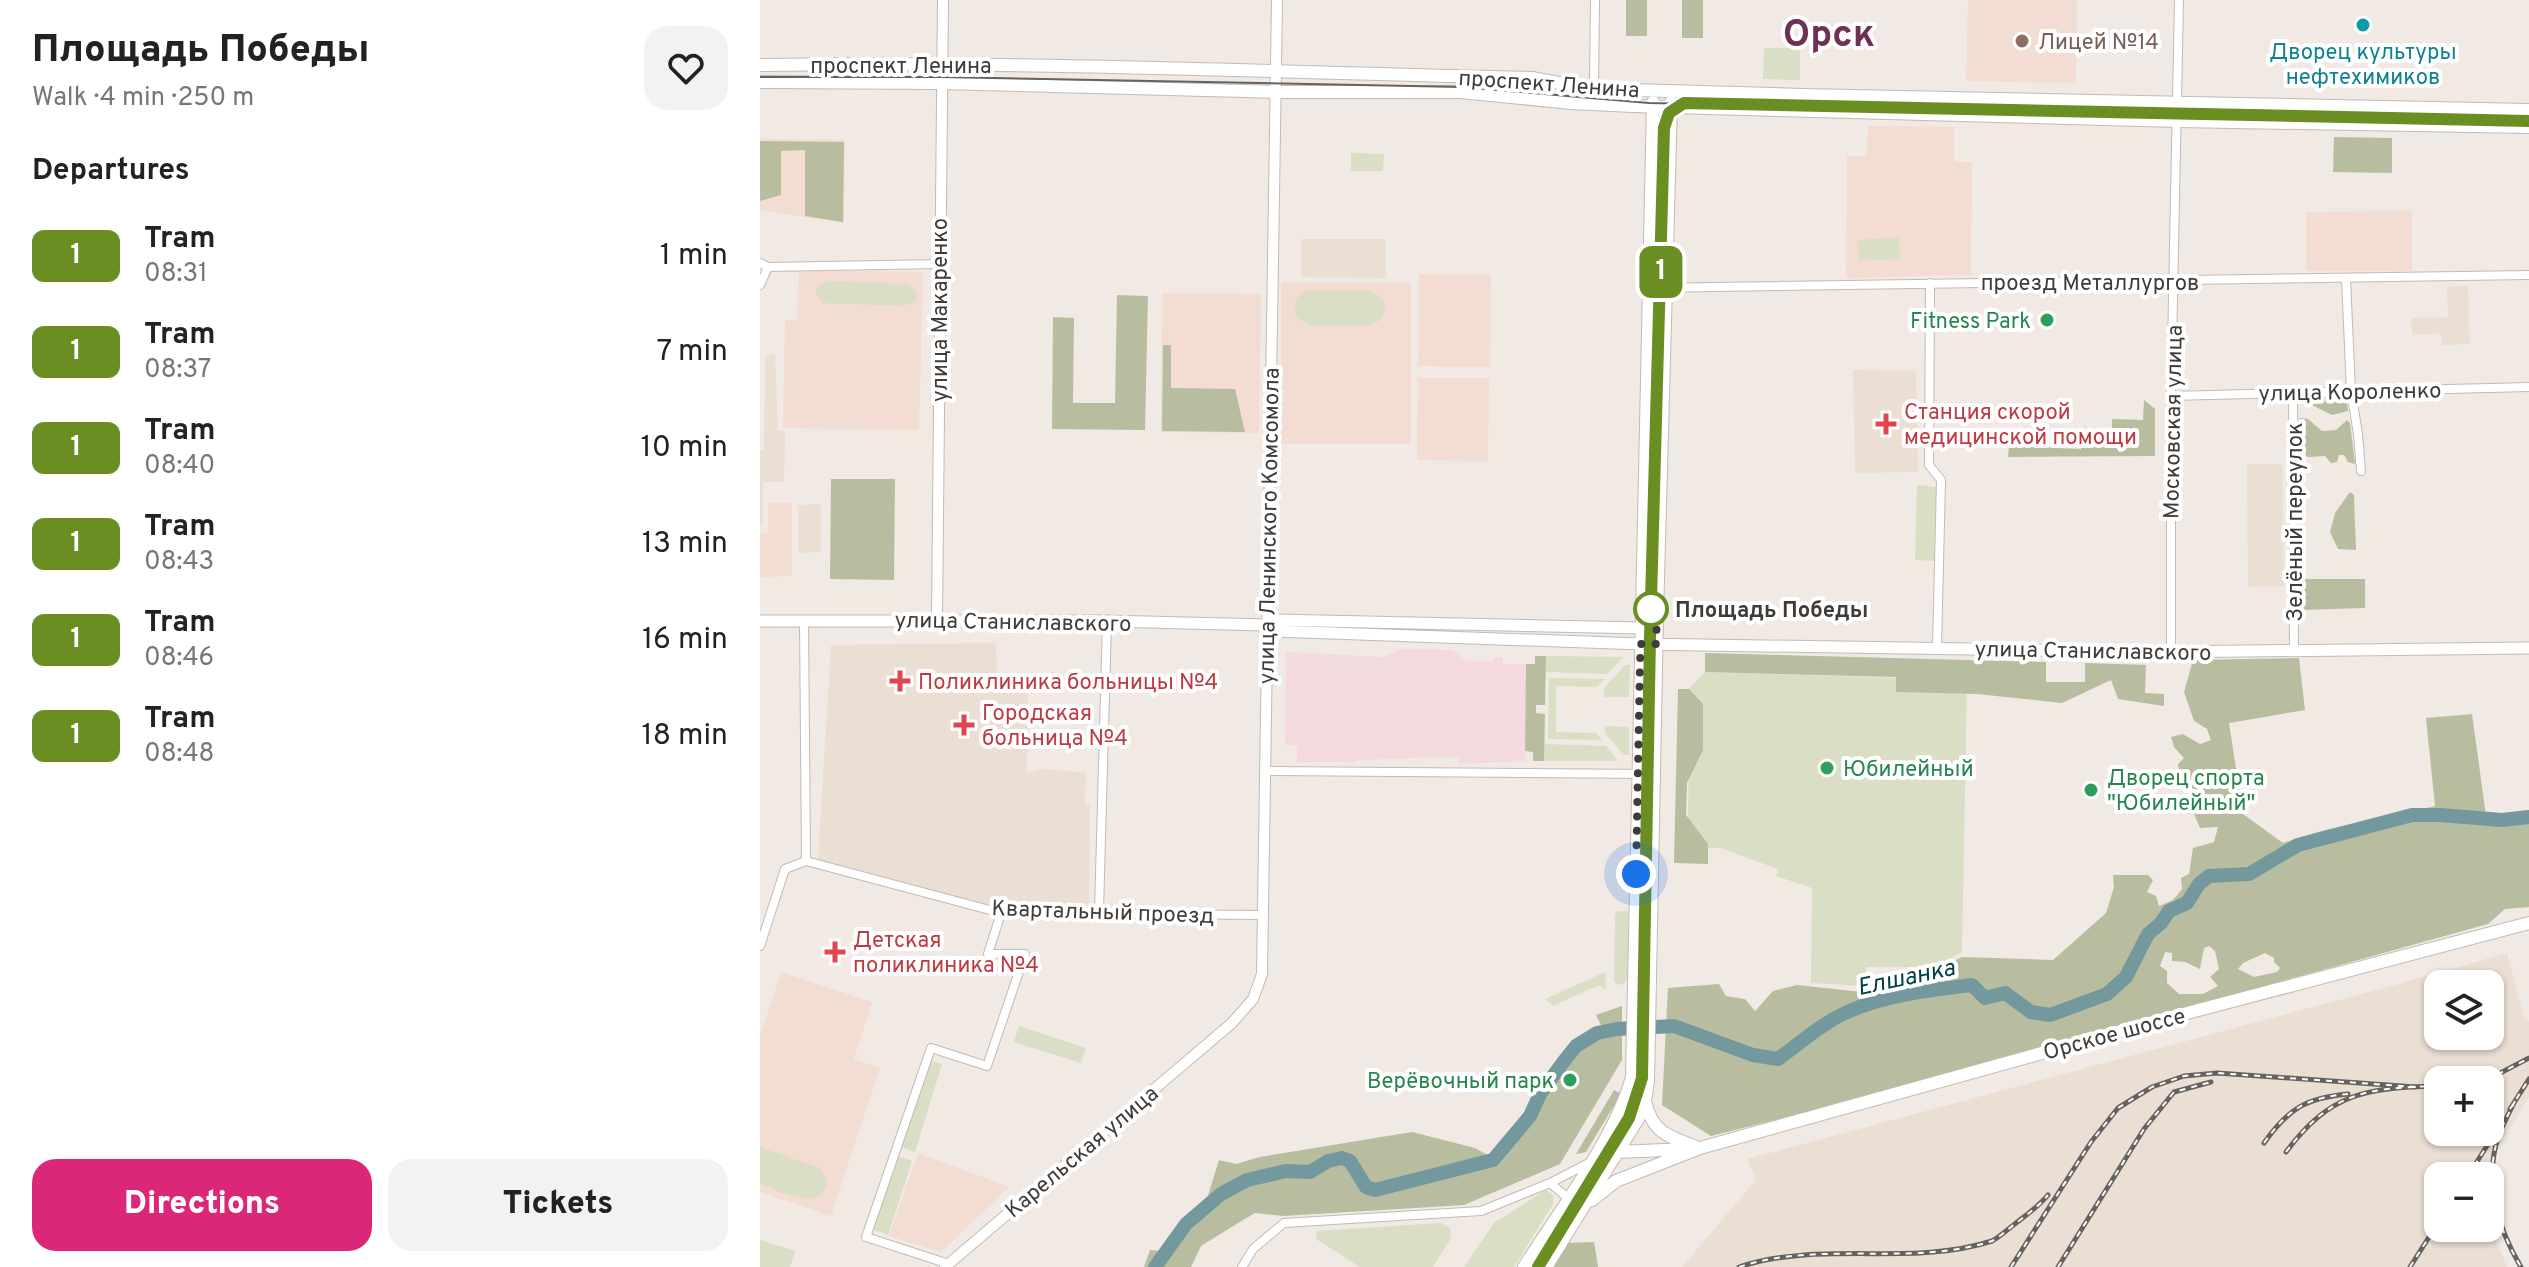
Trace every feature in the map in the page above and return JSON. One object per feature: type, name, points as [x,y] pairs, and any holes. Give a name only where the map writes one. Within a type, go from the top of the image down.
[{"type":"main road","name":"проспект Ленина","points":[[760,65],[941,65],[1358,73],[1532,78],[1570,85],[1672,91],[2529,110]]},
{"type":"main road","name":"проспект Ленина","points":[[760,82],[940,83],[1276,92],[1460,92],[1653,107],[2529,127]]},
{"type":"main road","points":[[1524,1267],[1590,1163],[1626,1099],[1632,1077],[1653,90]]},
{"type":"main road","points":[[1672,91],[1656,644],[1650,1053],[1645,1101],[1650,1121],[1673,1139],[1700,1148]]},
{"type":"main road","name":"улица Станиславского","points":[[760,621],[1107,621],[1266,625],[1275,620],[1642,628]]},
{"type":"main road","name":"улица Станиславского","points":[[1266,625],[1275,631],[1641,644],[2171,652],[2529,648]]},
{"type":"main road","points":[[1642,628],[1656,644]]},
{"type":"main road","name":"Орское шоссе","points":[[1700,1148],[2168,1018],[2529,923]]},
{"type":"main road","points":[[1546,1267],[1619,1151],[1645,1101]]},
{"type":"main road","points":[[1590,1163],[1619,1151],[1700,1148]]},
{"type":"main road","points":[[1585,1205],[1616,1181],[1700,1148]]},
{"type":"main road","points":[[1568,1198],[1585,1205]]},
{"type":"street","name":"улица Макаренко","points":[[937,620],[943,0]]},
{"type":"street","name":"улица Ленинского Комсомола","points":[[1217,1036],[1253,999],[1262,974],[1277,0]]},
{"type":"street","points":[[1594,87],[1595,0]]},
{"type":"street","name":"Московская улица","points":[[2171,652],[2171,396],[2179,0]]},
{"type":"street","points":[[790,65],[791,82]]},
{"type":"street","points":[[859,65],[860,83]]},
{"type":"street","points":[[1111,68],[1112,88]]},
{"type":"street","points":[[1358,73],[1358,92]]},
{"type":"street","points":[[1375,74],[1375,92]]},
{"type":"street","points":[[1426,92],[1427,75]]},
{"type":"street","points":[[1460,92],[1461,77]]},
{"type":"street","points":[[1531,98],[1532,78]]},
{"type":"street","points":[[1570,85],[1571,103]]},
{"type":"street","points":[[1802,110],[1803,95]]},
{"type":"street","points":[[1867,97],[1867,112]]},
{"type":"street","points":[[1910,98],[1910,113]]},
{"type":"street","points":[[2024,116],[2025,100]]},
{"type":"street","points":[[2306,106],[2306,122]]},
{"type":"street","points":[[2335,106],[2335,122]]},
{"type":"street","points":[[2389,107],[2389,123]]},
{"type":"street","points":[[2419,107],[2419,124]]},
{"type":"street","points":[[2458,108],[2458,124]]},
{"type":"street","points":[[2475,125],[2476,109]]},
{"type":"street","points":[[1652,234],[1669,234]]},
{"type":"street","points":[[760,285],[764,265],[939,264]]},
{"type":"street","name":"проезд Металлургов","points":[[1651,288],[2529,275]]},
{"type":"street","points":[[2346,279],[2351,391],[2361,471]]},
{"type":"street","points":[[1930,283],[1929,465],[1941,480],[1937,648]]},
{"type":"street","points":[[1650,312],[1667,313]]},
{"type":"street","name":"улица Короленко","points":[[2171,396],[2529,387]]},
{"type":"street","name":"Зелёный переулок","points":[[2293,393],[2294,650]]},
{"type":"street","points":[[1647,429],[1664,429]]},
{"type":"street","points":[[1646,506],[1661,506]]},
{"type":"street","points":[[1645,532],[1661,533]]},
{"type":"street","points":[[760,946],[785,869],[806,861],[804,620]]},
{"type":"street","points":[[1099,911],[1107,621]]},
{"type":"street","points":[[1265,771],[1654,774]]},
{"type":"street","name":"Квартальный проезд","points":[[806,861],[1001,913],[1099,911],[1263,915]]},
{"type":"street","points":[[947,1265],[866,1237],[931,1048],[987,1066],[1025,954],[988,954],[1001,913]]},
{"type":"street","name":"Карельская улица","points":[[947,1265],[1217,1036]]},
{"type":"street","points":[[1242,1267],[1253,1249],[1284,1223],[1481,1211],[1590,1163]]},
{"type":"street","points":[[1550,1183],[1568,1198]]},
{"type":"shaded area","name":"Лицей №14","points":[[1968,0],[2077,0],[2076,83],[1966,81]]},
{"type":"shaded area","points":[[1868,126],[1954,127],[1954,162],[1972,162],[1971,275],[1846,278],[1847,156],[1867,156]]},
{"type":"shaded area","points":[[760,139],[845,140],[844,223],[760,210]]},
{"type":"shaded area","points":[[2412,211],[2412,271],[2306,271],[2306,212]]},
{"type":"shaded area","points":[[1301,239],[1386,239],[1386,278],[1301,277]]},
{"type":"shaded area","points":[[799,270],[923,272],[919,430],[783,428],[785,320],[797,320]]},
{"type":"shaded area","points":[[1419,274],[1491,275],[1490,367],[1418,366]]},
{"type":"shaded area","points":[[1281,283],[1411,283],[1411,444],[1281,444]]},
{"type":"shaded area","points":[[2468,286],[2470,344],[2442,345],[2441,333],[2412,335],[2411,318],[2448,317],[2447,287]]},
{"type":"shaded area","points":[[1162,293],[1261,294],[1259,433],[1161,432]]},
{"type":"shaded area","points":[[775,355],[778,430],[785,431],[784,482],[763,482],[763,525],[760,525],[765,356]]},
{"type":"shaded area","name":"Станция скорой медицинской помощи","points":[[1853,370],[1916,371],[1918,472],[1855,473]]},
{"type":"shaded area","points":[[1418,378],[1489,378],[1488,461],[1417,460]]},
{"type":"shaded area","points":[[2247,464],[2282,464],[2284,586],[2248,587]]},
{"type":"shaded area","points":[[768,503],[792,503],[792,576],[760,577],[760,533],[768,533]]},
{"type":"shaded area","points":[[821,504],[821,552],[798,553],[798,505]]},
{"type":"shaded area","points":[[996,643],[997,679],[1028,679],[1027,773],[1041,769],[1086,773],[1085,805],[1090,805],[1089,908],[1001,909],[818,859],[831,645]]},
{"type":"shaded area","points":[[1401,649],[1452,650],[1467,661],[1494,661],[1494,657],[1503,657],[1503,664],[1526,664],[1525,761],[1459,764],[1459,757],[1446,757],[1297,762],[1297,746],[1285,745],[1286,652],[1384,657]]},
{"type":"shaded area","points":[[2507,953],[2524,1018],[2529,1021],[2529,1097],[2504,1137],[2504,1066],[2424,1066],[2424,1146],[2499,1146],[2489,1162],[2424,1162],[2424,1242],[2496,1242],[2507,1267],[1682,1267],[1756,1180],[1747,1159],[2424,977],[2424,1050],[2504,1050],[2504,970],[2448,970]]},
{"type":"shaded area","points":[[781,972],[872,1002],[854,1059],[880,1068],[831,1216],[760,1192],[760,1037]]},
{"type":"shaded area","points":[[918,1153],[1009,1187],[941,1252],[889,1236]]},
{"type":"green space","points":[[1626,0],[1647,0],[1647,36],[1626,36]]},
{"type":"green space","points":[[1682,0],[1703,0],[1703,38],[1682,38]]},
{"type":"green space","points":[[1764,48],[1800,48],[1800,80],[1763,79]]},
{"type":"green space","points":[[2334,137],[2392,138],[2392,173],[2333,172]]},
{"type":"green space","points":[[760,141],[844,142],[843,222],[805,216],[805,150],[781,151],[781,195],[760,201]]},
{"type":"green space","points":[[1351,153],[1384,154],[1383,171],[1351,171]]},
{"type":"green space","points":[[1899,237],[1900,259],[1859,261],[1857,240]]},
{"type":"green space","points":[[827,281],[908,284],[917,292],[916,300],[904,306],[822,303],[816,288]]},
{"type":"green space","points":[[1310,290],[1370,290],[1383,299],[1385,311],[1378,321],[1370,325],[1309,325],[1296,317],[1294,308],[1299,296]]},
{"type":"green space","points":[[1117,295],[1148,296],[1145,430],[1052,429],[1053,317],[1074,318],[1073,403],[1115,403]]},
{"type":"green space","points":[[1163,345],[1171,345],[1171,388],[1235,389],[1245,432],[1162,431]]},
{"type":"green space","points":[[2346,396],[2348,411],[2332,415],[2300,401],[2298,397]]},
{"type":"green space","points":[[2144,400],[2155,409],[2155,456],[2008,457],[2009,446],[2081,449],[2081,432],[2112,431],[2112,419],[2143,420]]},
{"type":"green space","points":[[2300,418],[2308,419],[2322,431],[2336,430],[2347,420],[2350,423],[2355,464],[2348,462],[2344,455],[2339,455],[2337,462],[2331,463],[2325,456],[2308,457],[2300,450]]},
{"type":"green space","points":[[831,479],[895,479],[894,580],[830,579]]},
{"type":"green space","points":[[1917,485],[1937,487],[1936,561],[1915,560]]},
{"type":"green space","points":[[2350,492],[2354,495],[2356,550],[2338,549],[2330,532],[2335,513]]},
{"type":"green space","points":[[2302,579],[2365,579],[2365,608],[2300,610]]},
{"type":"green space","points":[[1705,653],[2046,662],[2046,682],[2085,682],[2085,663],[2146,665],[2145,693],[2164,694],[2164,706],[2118,699],[2111,680],[2062,703],[1977,694],[1896,692],[1896,677],[1705,672]]},
{"type":"green space","points":[[1535,656],[1546,656],[1545,705],[1536,705],[1536,713],[1545,714],[1544,761],[1533,761],[1533,752],[1525,751],[1526,664],[1535,664]]},
{"type":"green space","points":[[1546,656],[1623,657],[1608,674],[1545,672]]},
{"type":"green space","points":[[2299,658],[2305,710],[2229,723],[2243,814],[2283,843],[2435,806],[2426,718],[2472,714],[2487,823],[2529,822],[2529,907],[2505,909],[2488,924],[1843,1103],[1711,1136],[1662,1105],[1668,988],[1719,984],[1726,996],[1745,999],[1755,1011],[1773,991],[1797,985],[1862,992],[1937,969],[1962,957],[2053,960],[2106,913],[2114,887],[2113,875],[2148,875],[2153,880],[2147,892],[2156,896],[2159,906],[2173,900],[2182,889],[2181,878],[2189,874],[2193,848],[2214,842],[2218,827],[2200,828],[2194,814],[2179,813],[2176,805],[2193,790],[2187,775],[2179,771],[2178,764],[2184,758],[2174,747],[2171,737],[2183,734],[2200,744],[2211,740],[2207,729],[2194,721],[2184,692],[2193,660]],"holes":[[[2209,946],[2215,951],[2219,969],[2210,977],[2218,986],[2203,994],[2179,994],[2167,983],[2167,971],[2160,966],[2165,952],[2172,953],[2172,961],[2185,962],[2200,969],[2204,948]],[[2265,953],[2274,958],[2280,968],[2277,972],[2254,977],[2238,969],[2243,963]]]},
{"type":"green space","points":[[1625,665],[1630,665],[1629,697],[1604,697],[1604,688]]},
{"type":"green space","name":"Юбилейный","points":[[1705,672],[1967,680],[1962,952],[1935,967],[1866,967],[1865,986],[1811,983],[1812,888],[1776,876],[1778,869],[1720,848],[1688,848],[1689,689]]},
{"type":"green space","points":[[1549,678],[1605,679],[1597,687],[1556,686],[1556,732],[1596,733],[1602,740],[1548,739]]},
{"type":"green space","points":[[1678,689],[1689,689],[1703,704],[1703,750],[1687,783],[1686,815],[1708,844],[1708,864],[1674,863]]},
{"type":"green space","points":[[1605,726],[1629,727],[1629,755],[1624,755],[1605,733]]},
{"type":"green space","points":[[1544,744],[1606,746],[1618,761],[1544,761]]},
{"type":"green space","points":[[1628,911],[1628,979],[1618,985],[1614,982],[1615,914]]},
{"type":"green space","points":[[1605,972],[1606,990],[1599,985],[1553,1006],[1545,999]]},
{"type":"green space","points":[[1622,1006],[1622,1060],[1560,1164],[1464,1205],[1283,1216],[1255,1213],[1201,1246],[1191,1267],[1144,1267],[1150,1250],[1173,1252],[1205,1205],[1219,1160],[1236,1164],[1260,1157],[1412,1132],[1475,1148],[1497,1160],[1524,1130],[1570,1058],[1602,1027],[1596,1015]]},
{"type":"green space","points":[[1019,1026],[1086,1048],[1081,1063],[1014,1042]]},
{"type":"green space","points":[[931,1061],[942,1064],[915,1152],[901,1147]]},
{"type":"green space","points":[[1614,1090],[1621,1094],[1586,1152],[1576,1154]]},
{"type":"green space","points":[[760,1147],[820,1168],[827,1181],[824,1191],[818,1197],[800,1198],[760,1184]]},
{"type":"green space","points":[[897,1156],[912,1161],[888,1235],[872,1229]]},
{"type":"green space","points":[[1546,1190],[1553,1195],[1553,1204],[1514,1267],[1464,1267],[1494,1223]]},
{"type":"green space","points":[[1441,1223],[1450,1228],[1451,1238],[1433,1267],[1360,1267],[1316,1239],[1317,1231]]},
{"type":"green space","points":[[760,1240],[795,1251],[790,1267],[760,1267]]},
{"type":"green space","points":[[1594,1242],[1598,1267],[1551,1267],[1566,1243]]},
{"type":"waterway","name":"Елшанка","points":[[1155,1267],[1186,1224],[1221,1194],[1247,1180],[1286,1171],[1310,1172],[1328,1161],[1342,1158],[1350,1161],[1366,1187],[1375,1190],[1493,1160],[1530,1116],[1540,1094],[1576,1046],[1597,1033],[1674,1026],[1753,1055],[1778,1059],[1845,1013],[1875,1002],[1924,991],[1972,985],[1985,998],[2005,993],[2031,1012],[2050,1015],[2107,994],[2126,977],[2148,934],[2169,911],[2187,903],[2199,884],[2209,876],[2249,874],[2298,845],[2412,815],[2502,820],[2529,817]]},
{"type":"tram line","points":[[760,77],[940,77],[1462,87],[1649,103],[2529,121]]},
{"type":"tram line","points":[[1531,1267],[1624,1116],[1636,1078],[1659,149],[1662,119],[1667,110],[1681,101]]},
{"type":"tram line","name":"1","points":[[1538,1267],[1629,1118],[1642,1078],[1651,579],[1664,128],[1669,113],[1684,103],[2529,121]]},
{"type":"railway","points":[[2504,1071],[2529,1058]]},
{"type":"railway","points":[[2011,1267],[2091,1142],[2118,1108],[2152,1087],[2184,1076],[2217,1073],[2416,1087]]},
{"type":"railway","points":[[2510,1109],[2529,1079]]},
{"type":"railway","points":[[2058,1267],[2144,1129],[2174,1092],[2211,1082]]},
{"type":"railway","points":[[2286,1152],[2302,1132],[2335,1105],[2370,1092],[2424,1087]]},
{"type":"railway","points":[[2264,1143],[2282,1121],[2300,1107],[2321,1098],[2348,1094]]},
{"type":"railway","points":[[2515,1101],[2501,1131],[2492,1169],[2500,1220],[2521,1267]]},
{"type":"railway","points":[[2477,1162],[2487,1146]]},
{"type":"railway","points":[[1739,1267],[1801,1255],[1930,1252],[1992,1241],[2048,1195]]},
{"type":"railway","points":[[2410,1267],[2426,1242]]},
{"type":"place","name":"Дворец культуры нефтехимиков","points":[[2363,25]]},
{"type":"place","name":"Лицей №14","points":[[2022,41]]},
{"type":"place","name":"Fitness Park","points":[[2047,320]]},
{"type":"place","name":"Станция скорой медицинской помощи","points":[[1886,424]]},
{"type":"place","name":"Площадь Победы","points":[[1651,609]]},
{"type":"place","name":"Поликлиника больницы №4","points":[[900,681]]},
{"type":"place","name":"Городская больница №4","points":[[964,725]]},
{"type":"place","name":"Юбилейный","points":[[1827,768]]},
{"type":"place","name":"Дворец спорта \"Юбилейный\"","points":[[2091,790]]},
{"type":"place","name":"Детская поликлиника №4","points":[[835,952]]},
{"type":"place","name":"Верёвочный парк","points":[[1570,1080]]},
{"type":"district","name":"Орск","points":[[1829,33]]},
{"type":"route","points":[[1636,874],[1641,644],[1656,644],[1657,616],[1651,609]]}]
